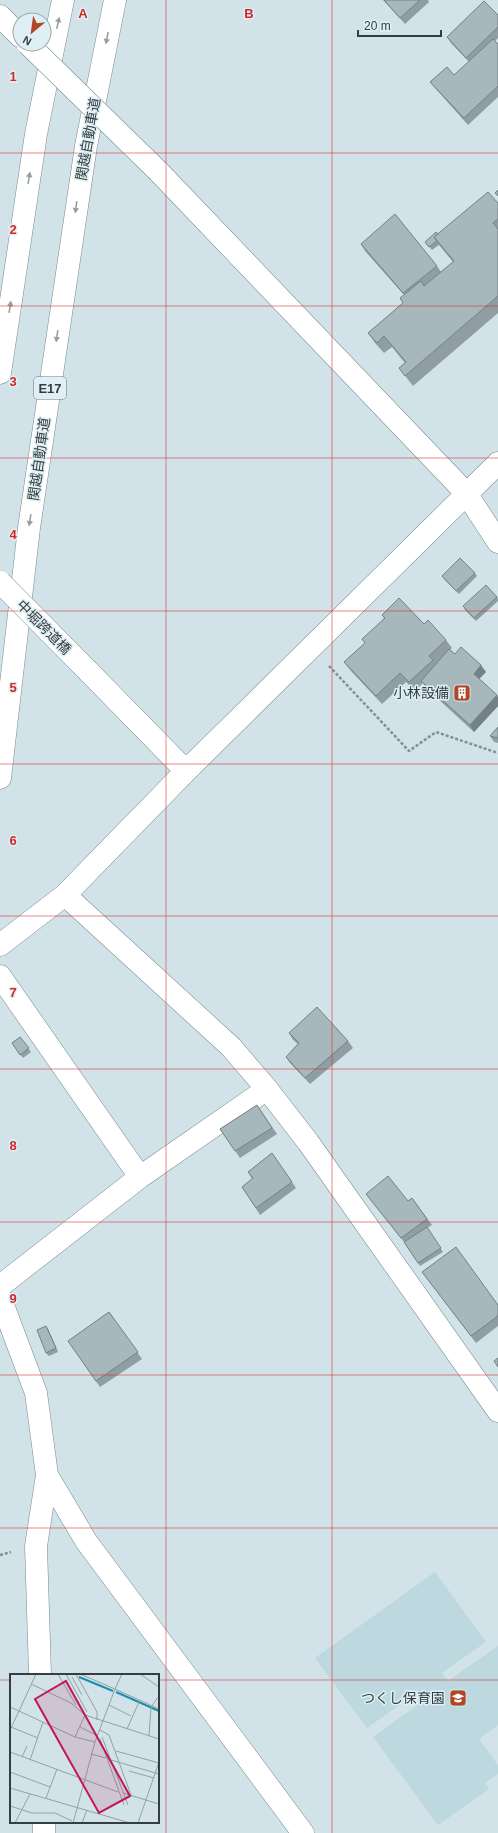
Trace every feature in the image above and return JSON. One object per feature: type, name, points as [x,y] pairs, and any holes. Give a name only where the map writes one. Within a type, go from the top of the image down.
[{"type":"main road","points":[[0,373],[36,134],[63,0]]},
{"type":"main road","name":"関越自動車道","points":[[0,778],[33,497],[86,146],[115,0]]},
{"type":"main road","points":[[36,52],[158,171],[466,493],[498,542]]},
{"type":"main road","points":[[0,945],[65,895],[186,771],[498,463]]},
{"type":"main road","name":"中堀跨道橋","points":[[0,582],[186,771]]},
{"type":"main road","points":[[65,895],[231,1047],[267,1089],[312,1148],[498,1411]]},
{"type":"main road","points":[[0,976],[140,1177]]},
{"type":"main road","points":[[0,1286],[140,1177],[267,1089]]},
{"type":"main road","points":[[0,1297],[36,1393],[46,1475],[36,1546],[40,1674]]},
{"type":"main road","points":[[46,1475],[86,1541],[303,1833]]},
{"type":"path","points":[[312,647],[409,751],[436,732],[498,753]]},
{"type":"shaded area","name":"つくし保育園","points":[[435,1572],[486,1642],[442,1673],[448,1681],[498,1646],[498,1725],[479,1739],[498,1765],[498,1774],[485,1783],[489,1789],[438,1825],[373,1737],[420,1703],[415,1694],[367,1728],[315,1658]]},
{"type":"building","points":[[384,0],[420,0],[400,18]]},
{"type":"building","points":[[484,1],[498,15],[498,27],[466,58],[447,37]]},
{"type":"building","points":[[493,39],[498,44],[498,86],[464,118],[430,82],[447,67],[454,75]]},
{"type":"building","points":[[488,192],[498,203],[498,219],[493,223],[498,229],[498,296],[405,376],[399,368],[406,362],[384,336],[377,343],[368,333],[403,303],[400,298],[421,281],[424,286],[454,261],[434,237]]},
{"type":"building","points":[[395,214],[437,266],[403,293],[361,244]]},
{"type":"building","points":[[436,232],[438,234],[434,237],[437,241],[429,247],[425,242]]},
{"type":"building","points":[[460,558],[475,573],[456,591],[442,576]]},
{"type":"building","points":[[486,585],[497,597],[474,618],[463,606]]},
{"type":"building","points":[[399,598],[424,624],[428,620],[446,640],[429,656],[433,660],[409,682],[400,673],[376,696],[344,662],[365,643],[362,639],[385,618],[382,615]]},
{"type":"building","name":"小林設備","points":[[461,647],[481,665],[474,674],[497,695],[470,725],[421,681],[449,649],[455,654]]},
{"type":"building","points":[[498,727],[498,738],[490,736]]},
{"type":"building","points":[[317,1007],[348,1041],[305,1078],[286,1057],[299,1043],[289,1033]]},
{"type":"building","points":[[20,1037],[29,1048],[20,1055],[12,1043]]},
{"type":"building","points":[[257,1105],[272,1128],[235,1151],[220,1129]]},
{"type":"building","points":[[272,1153],[292,1182],[256,1208],[242,1187],[253,1178],[248,1172]]},
{"type":"building","points":[[388,1176],[408,1201],[412,1198],[427,1219],[401,1238],[366,1194]]},
{"type":"building","points":[[427,1227],[441,1248],[418,1263],[404,1242]]},
{"type":"building","points":[[456,1247],[498,1305],[498,1316],[471,1336],[422,1272]]},
{"type":"building","points":[[109,1312],[138,1352],[96,1381],[68,1341]]},
{"type":"building","points":[[46,1326],[56,1348],[46,1353],[37,1330]]},
{"type":"building","points":[[498,1358],[498,1367],[494,1361]]},
{"type":"place","name":"小林設備","points":[[462,693]]},
{"type":"place","name":"つくし保育園","points":[[458,1698]]}]
